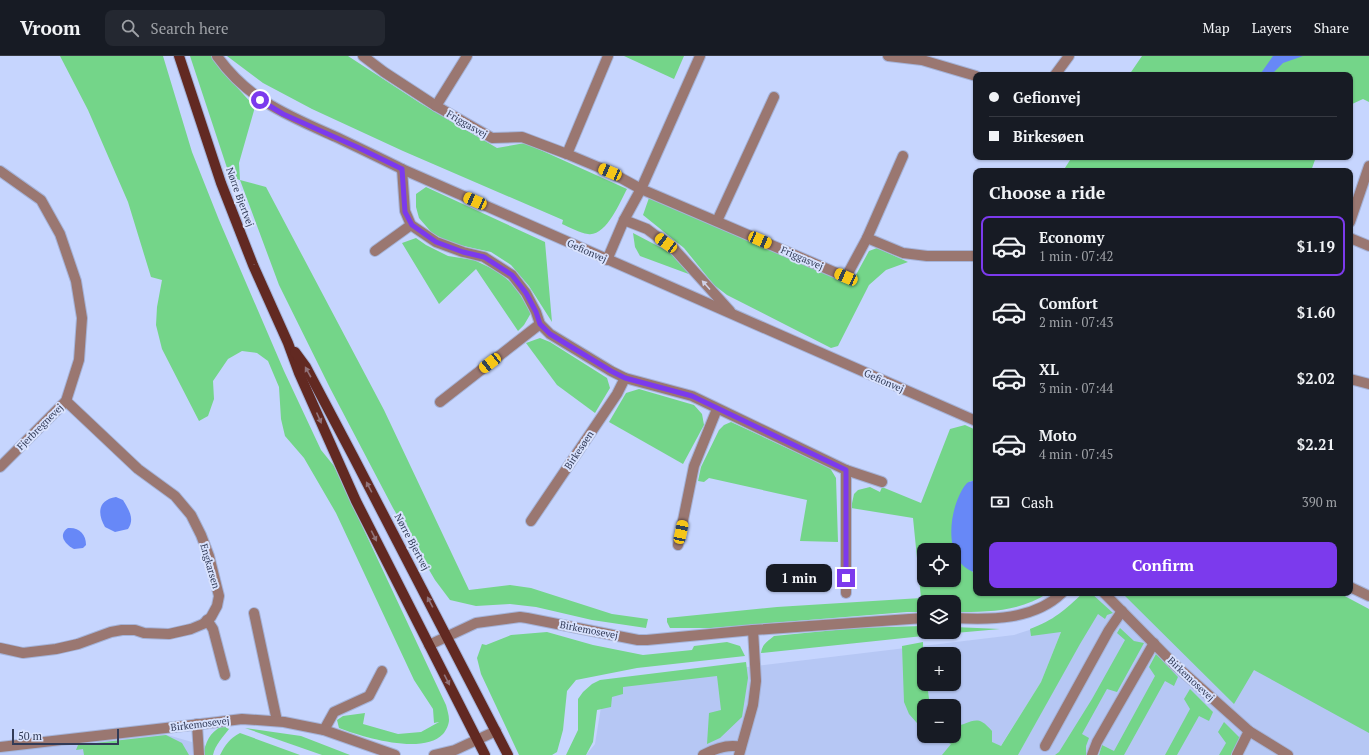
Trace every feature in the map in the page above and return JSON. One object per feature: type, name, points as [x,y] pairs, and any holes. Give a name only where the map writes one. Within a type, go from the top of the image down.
[{"type":"main road","name":"Nørre Bjertvej","points":[[179,56],[221,183],[252,265],[288,343],[299,373],[356,501],[485,755]]},
{"type":"main road","name":"Nørre Bjertvej","points":[[288,343],[306,367],[448,637],[508,755]]},
{"type":"street","name":"Gefionvej","points":[[217,56],[225,67],[260,100],[283,114],[402,169],[607,260],[973,417]]},
{"type":"street","name":"Friggasvej","points":[[363,56],[384,72],[436,106],[492,138],[522,137],[567,154],[610,172],[641,189],[846,277],[867,238],[902,156]]},
{"type":"street","name":"Friggasvej","points":[[436,106],[467,56]]},
{"type":"street","points":[[567,154],[608,56]]},
{"type":"street","points":[[607,260],[624,220],[641,189],[700,56]]},
{"type":"street","points":[[888,56],[922,60],[973,75]]},
{"type":"street","points":[[1057,72],[1069,56]]},
{"type":"street","points":[[717,221],[774,97]]},
{"type":"street","points":[[1353,213],[1369,166]]},
{"type":"street","points":[[402,169],[405,212],[412,225],[436,242],[463,252],[484,257],[512,275],[529,299],[540,324],[550,334],[625,378],[692,396],[846,470],[882,482]]},
{"type":"street","name":"Fjerbregnevej","points":[[0,171],[41,200],[60,234],[76,281],[82,318],[79,360],[66,401],[0,467]]},
{"type":"street","points":[[624,220],[647,229],[675,250],[732,314]]},
{"type":"street","points":[[374,251],[412,225]]},
{"type":"street","points":[[867,238],[903,254],[927,256],[973,256]]},
{"type":"street","points":[[1353,239],[1369,246]]},
{"type":"street","points":[[440,402],[540,324]]},
{"type":"street","name":"Birkesøen","points":[[531,521],[617,394],[625,378]]},
{"type":"street","points":[[1353,380],[1369,384]]},
{"type":"street","name":"Engkarsen","points":[[66,401],[138,469],[175,496],[191,515],[209,556],[218,596],[216,606],[211,617],[207,620]]},
{"type":"street","points":[[678,545],[694,466],[717,409]]},
{"type":"street","points":[[846,470],[846,593]]},
{"type":"street","points":[[1353,588],[1369,596]]},
{"type":"street","points":[[961,618],[984,620],[1035,611],[1055,600],[1059,596]]},
{"type":"street","name":"Birkemosevej","points":[[1107,596],[1174,664],[1249,732],[1288,755]]},
{"type":"street","points":[[1045,746],[1108,630],[1122,612]]},
{"type":"street","points":[[254,613],[277,721]]},
{"type":"street","name":"Birkemosevej","points":[[429,645],[476,623],[520,617],[638,640],[917,618]]},
{"type":"street","points":[[0,648],[23,653],[56,649],[78,644],[111,632],[122,630],[135,630],[144,634],[169,634],[192,629],[203,624],[207,620],[213,629],[225,675]]},
{"type":"street","points":[[703,755],[722,747],[735,746],[740,751],[753,705],[756,681],[753,630]]},
{"type":"street","points":[[1092,755],[1097,742],[1154,643]]},
{"type":"street","points":[[324,730],[334,712],[369,696],[382,671]]},
{"type":"street","name":"Birkemosevej","points":[[0,746],[242,718],[277,721],[324,730],[395,755]]},
{"type":"street","points":[[198,724],[199,755]]},
{"type":"street","points":[[434,755],[455,750],[496,731]]},
{"type":"street","points":[[1237,755],[1249,732]]},
{"type":"shaded area","points":[[1082,596],[1157,596],[1369,713],[1369,755],[1018,755],[1079,644],[1061,632],[1041,682],[995,755],[586,755],[595,744],[602,701],[621,682],[1014,635],[1042,626],[1063,613]]},
{"type":"shaded area","points":[[164,734],[206,746],[207,755],[0,755],[0,752]]},
{"type":"green space","points":[[60,56],[163,56],[192,152],[219,220],[284,371],[321,450],[334,466],[446,705],[449,718],[448,725],[443,734],[434,740],[422,743],[393,743],[363,736],[339,728],[337,720],[343,716],[365,713],[363,724],[398,734],[421,732],[439,722],[434,723],[433,709],[414,680],[336,513],[304,458],[285,436],[281,419],[279,387],[268,361],[257,353],[242,351],[228,359],[213,381],[214,399],[208,416],[199,421],[162,349],[156,325],[157,307],[162,280],[151,277],[128,202],[88,110]]},
{"type":"green space","points":[[190,56],[212,56],[222,71],[255,107],[239,163],[240,180],[230,177]]},
{"type":"green space","points":[[227,56],[348,56],[420,103],[497,148],[525,143],[627,189],[612,218],[606,225],[595,233],[588,234],[562,224],[563,220],[403,151],[312,109],[263,83]]},
{"type":"green space","points":[[624,56],[684,56],[674,79]]},
{"type":"green space","points":[[1142,56],[1369,56],[1369,102],[1363,99],[1353,104],[1353,72],[1131,72]]},
{"type":"green space","points":[[1070,160],[1315,160],[1312,168],[1065,168]]},
{"type":"green space","points":[[240,180],[266,187],[384,410],[469,590],[510,585],[531,588],[612,614],[648,619],[646,628],[592,620],[536,607],[510,604],[476,606],[450,600],[435,580],[393,508],[330,388],[279,285]]},
{"type":"green space","points":[[426,187],[545,242],[552,322],[529,286],[511,265],[491,252],[450,243],[432,233],[419,218],[416,207],[416,194]]},
{"type":"green space","points":[[650,195],[851,284],[869,251],[877,248],[908,262],[886,270],[869,285],[838,346],[831,348],[727,295],[714,285],[684,248],[643,215]]},
{"type":"green space","points":[[633,233],[675,255],[694,276],[640,256],[635,247]]},
{"type":"green space","points":[[416,238],[448,256],[474,260],[497,271],[515,286],[531,313],[524,325],[518,331],[476,269],[439,304],[402,243]]},
{"type":"green space","points":[[540,338],[550,342],[607,378],[610,388],[595,413],[557,385],[526,343]]},
{"type":"green space","points":[[639,389],[694,405],[702,414],[704,425],[683,464],[609,422],[626,393]]},
{"type":"green space","points":[[731,422],[830,468],[836,478],[838,542],[800,541],[807,500],[709,478],[704,482],[698,481],[701,467],[719,430],[724,425]]},
{"type":"green space","points":[[965,425],[973,429],[973,481],[969,482],[973,596],[1042,596],[1026,604],[1003,610],[961,612],[961,595],[921,595],[920,587],[961,587],[961,543],[917,543],[917,558],[913,518],[851,508],[854,494],[858,490],[870,487],[880,492],[882,487],[921,503],[950,429]]},
{"type":"green space","points":[[1080,596],[1094,596],[1113,613],[1107,615],[1105,619],[1098,614],[1018,755],[942,755],[951,744],[949,743],[961,743],[961,725],[972,721],[982,722],[987,726],[992,731],[992,742],[1001,746],[1041,682],[1061,632],[1031,636],[1030,629],[1059,614]]},
{"type":"green space","points":[[1125,596],[1345,596],[1369,609],[1369,733],[1254,670],[1234,704]]},
{"type":"green space","points":[[917,598],[917,612],[711,628],[670,628],[667,622],[667,618],[777,607]]},
{"type":"green space","points":[[917,626],[917,637],[761,653],[764,645],[774,636],[856,628]]},
{"type":"green space","points":[[961,627],[1000,629],[961,632]]},
{"type":"green space","points":[[1120,628],[1134,641],[1144,643],[1117,692],[1107,689],[1082,734],[1089,738],[1086,746],[1086,755],[1055,755],[1059,752],[1092,699],[1125,640],[1117,633]]},
{"type":"green space","points":[[547,632],[593,645],[643,655],[692,650],[694,646],[727,642],[740,646],[745,656],[637,668],[576,680],[567,691],[563,730],[557,752],[552,755],[519,755],[481,674],[477,658],[482,644],[486,645],[511,635]]},
{"type":"green space","points":[[923,642],[923,647],[917,647],[917,691],[928,691],[929,699],[917,699],[917,723],[909,714],[904,702],[902,646]]},
{"type":"green space","points":[[1156,654],[1178,677],[1174,686],[1165,681],[1124,755],[1099,755],[1102,745],[1114,751],[1155,676],[1149,667]]},
{"type":"green space","points":[[746,662],[748,678],[742,717],[720,738],[707,744],[709,713],[721,710],[717,676],[623,687],[623,694],[612,697],[611,707],[597,710],[593,742],[586,755],[566,755],[578,730],[578,699],[592,684],[600,680]]},
{"type":"green space","points":[[1190,689],[1213,712],[1209,721],[1199,716],[1177,755],[1165,755],[1190,709],[1184,699]]},
{"type":"green space","points":[[1224,722],[1241,739],[1232,755],[1219,755],[1226,743],[1218,732]]},
{"type":"green space","points":[[222,726],[229,729],[217,744],[213,755],[203,755],[209,738]]},
{"type":"green space","points":[[245,728],[301,736],[350,755],[322,755]]},
{"type":"green space","points":[[240,733],[300,755],[220,755],[228,742]]},
{"type":"green space","points":[[166,735],[182,743],[189,755],[84,755],[83,749],[76,750],[78,745]]},
{"type":"water","points":[[1273,56],[1303,56],[1283,63],[1274,72],[1262,72]]},
{"type":"water","points":[[973,480],[973,572],[966,568],[961,562],[961,543],[953,543],[951,528],[955,506],[961,491],[967,483]]},
{"type":"water","points":[[116,497],[123,500],[129,511],[131,522],[128,529],[115,532],[105,527],[102,522],[100,512],[102,504]]},
{"type":"water","points":[[68,528],[79,530],[81,532],[86,541],[86,545],[83,548],[74,549],[64,540],[63,534]]},
{"type":"route","points":[[260,100],[283,114],[402,169],[405,212],[412,225],[436,242],[463,252],[484,257],[512,275],[526,293],[536,312],[540,324],[550,334],[625,378],[692,396],[846,470],[846,578]]}]
